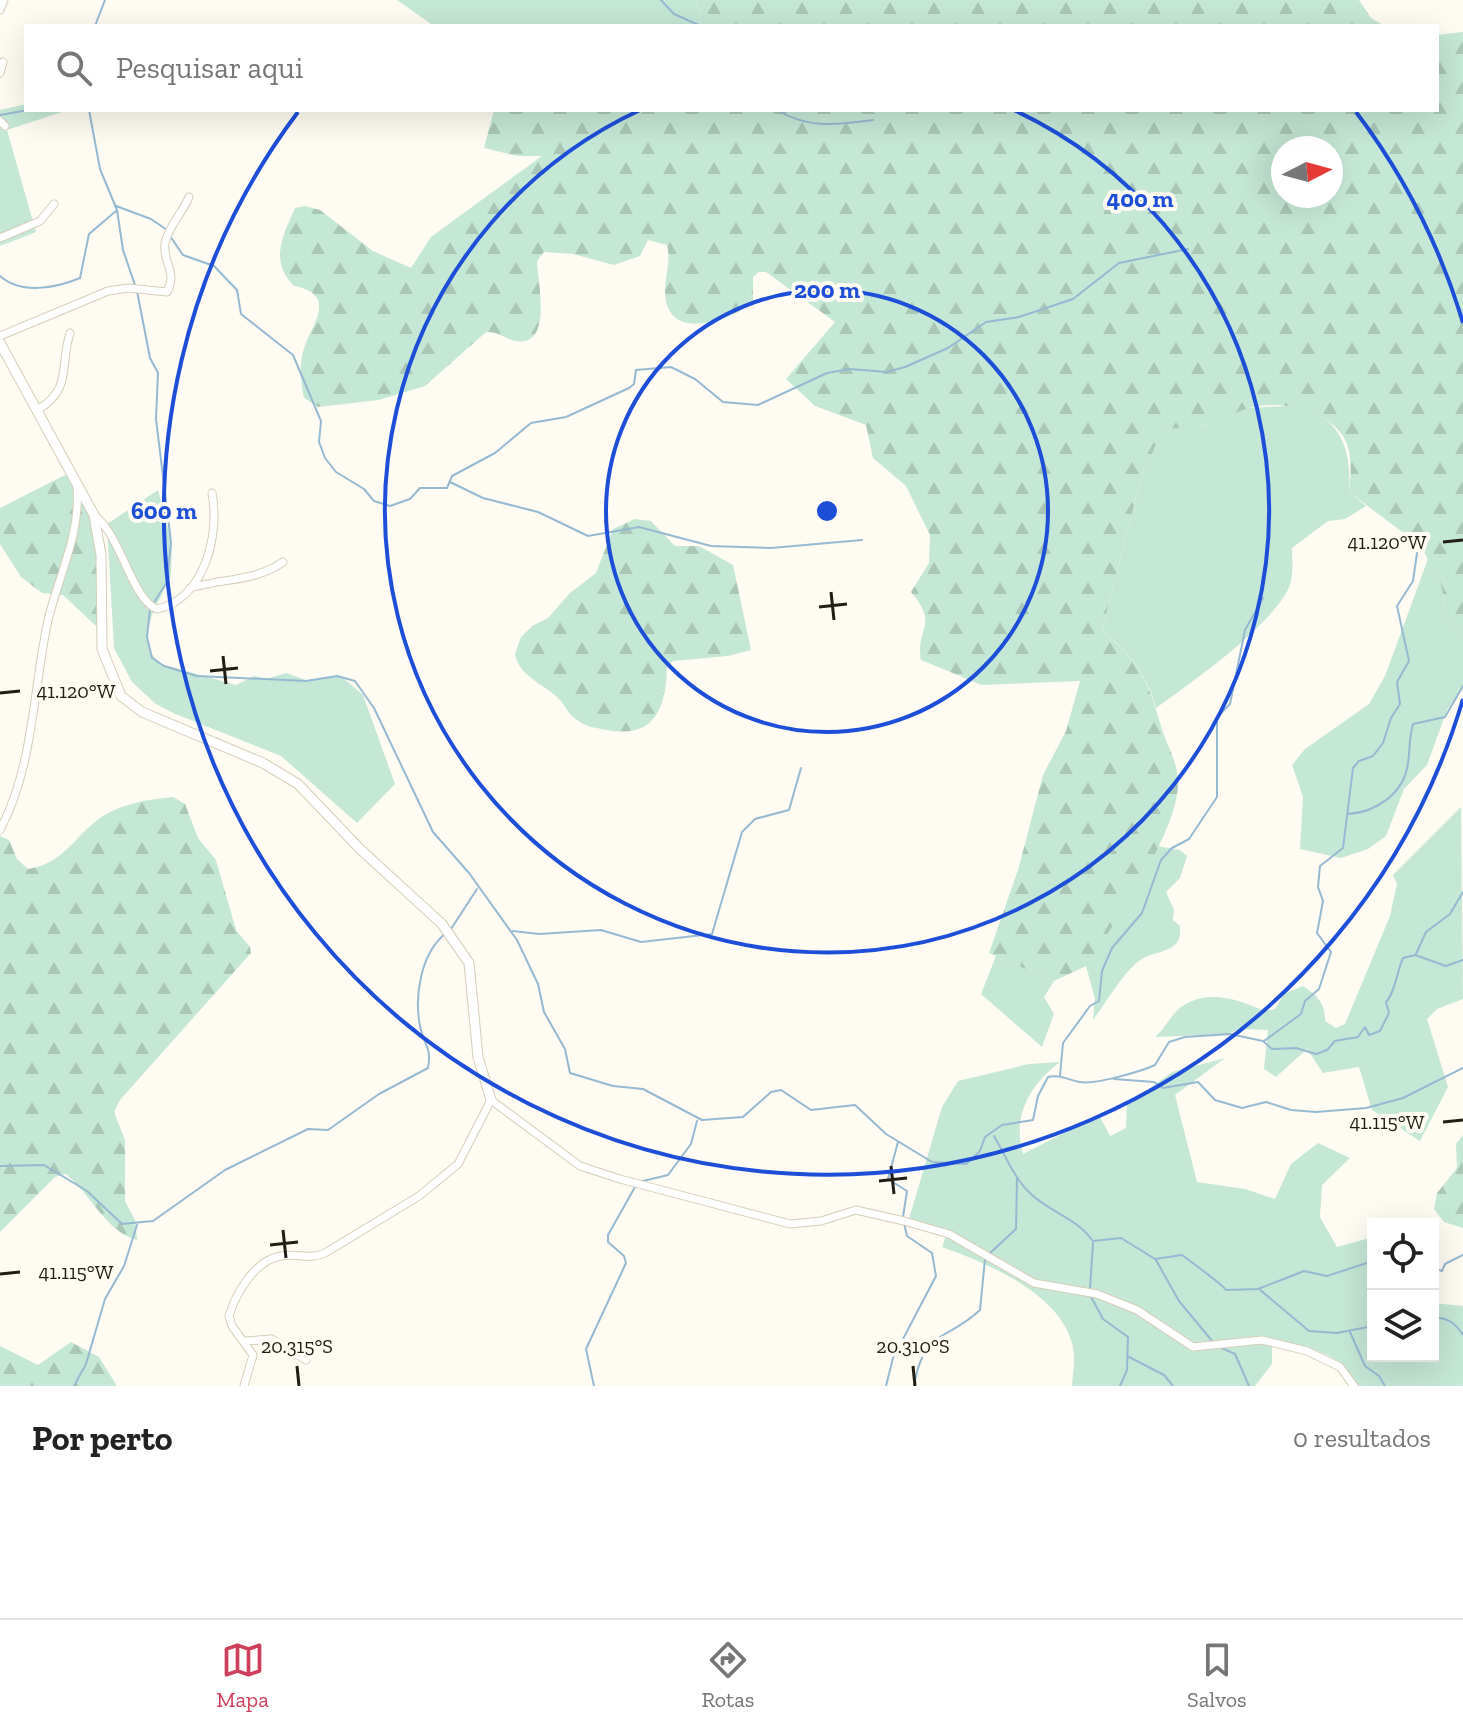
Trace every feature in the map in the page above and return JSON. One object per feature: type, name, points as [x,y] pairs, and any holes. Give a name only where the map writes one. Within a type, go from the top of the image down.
[{"type":"street","points":[[0,10],[4,0]]},
{"type":"street","points":[[0,73],[3,62]]},
{"type":"street","points":[[0,336],[108,291],[128,288],[167,292],[173,279],[165,250],[166,240],[189,197]]},
{"type":"street","points":[[0,238],[40,221],[54,204]]},
{"type":"street","points":[[38,410],[54,399],[63,386],[70,333]]},
{"type":"street","points":[[0,343],[94,515],[101,555],[102,649],[121,696],[142,712],[263,763],[298,784],[360,849],[442,924],[469,963],[478,1057],[491,1100],[580,1166],[790,1224],[821,1221],[856,1210],[904,1221],[949,1234],[1034,1283],[1097,1294],[1137,1310],[1193,1347],[1262,1340],[1307,1351],[1340,1367],[1354,1386]]},
{"type":"street","points":[[0,830],[21,775],[50,613],[75,535],[78,517],[76,481]]},
{"type":"street","points":[[94,515],[109,528],[152,608],[169,605],[188,589],[199,573],[215,534],[212,493]]},
{"type":"street","points":[[188,589],[222,580],[261,576],[283,562]]},
{"type":"street","points":[[244,1386],[253,1355],[246,1341],[232,1326],[229,1316],[254,1272],[274,1258],[309,1258],[325,1253],[419,1196],[458,1164],[491,1100]]},
{"type":"street","points":[[246,1341],[272,1339],[306,1360]]},
{"type":"green space","points":[[397,0],[696,0],[702,24],[431,24]]},
{"type":"green space","points":[[696,0],[1359,0],[1371,18],[1382,24],[702,24]]},
{"type":"green space","points":[[1463,32],[1463,635],[1449,626],[1441,585],[1421,546],[1349,492],[1348,449],[1335,426],[1299,408],[1271,405],[1246,409],[1210,424],[1162,429],[1139,486],[1102,630],[1134,662],[1152,696],[1172,754],[1178,784],[1168,826],[1145,872],[1086,966],[1054,981],[989,953],[1018,870],[1043,775],[1066,731],[1080,681],[982,685],[921,660],[924,612],[911,592],[929,563],[930,535],[906,486],[873,458],[866,425],[815,406],[786,379],[835,322],[766,272],[759,272],[753,277],[753,302],[732,315],[706,323],[681,321],[672,314],[666,302],[667,245],[648,240],[640,256],[614,265],[573,254],[544,252],[537,261],[541,310],[539,323],[535,334],[528,340],[516,341],[486,332],[425,386],[379,400],[318,407],[304,398],[302,357],[319,304],[308,290],[294,286],[282,267],[281,248],[295,208],[305,206],[320,210],[373,251],[411,268],[431,237],[542,156],[517,156],[484,148],[493,112],[1439,112],[1439,35]]},
{"type":"green space","points":[[24,104],[24,112],[62,112],[7,130],[36,232],[0,246],[0,110]]},
{"type":"green space","points":[[1288,406],[1319,416],[1339,434],[1348,460],[1349,492],[1366,506],[1345,519],[1328,521],[1292,548],[1290,583],[1273,610],[1225,656],[1156,708],[1135,664],[1102,630],[1139,486],[1161,429],[1207,425],[1246,408]]},
{"type":"green space","points":[[67,474],[88,509],[99,544],[97,627],[63,595],[42,593],[21,577],[0,544],[0,508]]},
{"type":"green space","points":[[158,490],[172,544],[171,575],[152,615],[147,634],[149,651],[161,664],[236,685],[254,676],[266,679],[286,673],[306,680],[341,676],[363,695],[395,784],[357,823],[281,756],[173,713],[156,704],[132,682],[114,648],[107,524]]},
{"type":"green space","points":[[635,519],[651,521],[675,546],[699,546],[733,565],[751,650],[728,656],[673,661],[667,666],[664,695],[655,717],[637,730],[624,732],[588,726],[574,718],[557,697],[526,674],[515,654],[521,637],[532,626],[548,618],[570,593],[596,573],[613,529]]},
{"type":"green space","points":[[1428,559],[1441,585],[1449,626],[1463,635],[1463,688],[1447,710],[1427,765],[1404,789],[1386,836],[1368,849],[1341,858],[1300,849],[1303,797],[1292,765],[1305,749],[1369,704],[1385,676]]},
{"type":"green space","points":[[173,797],[185,804],[198,838],[216,860],[236,930],[250,947],[251,953],[120,1100],[114,1112],[125,1140],[125,1201],[135,1220],[137,1240],[126,1236],[107,1221],[66,1174],[55,1177],[0,1232],[0,836],[9,840],[17,859],[28,869],[59,856],[108,813],[135,803]]},
{"type":"green space","points":[[1461,807],[1463,999],[1437,1009],[1427,1019],[1448,1087],[1420,1141],[1372,1110],[1359,1067],[1323,1073],[1307,1049],[1276,1077],[1264,1069],[1268,1030],[1240,1029],[1228,1034],[1155,1037],[1176,1011],[1200,998],[1222,998],[1264,1011],[1275,1009],[1284,994],[1303,986],[1320,1000],[1325,1021],[1336,1028],[1345,1024],[1390,916],[1397,884],[1393,875]]},
{"type":"green space","points":[[1157,846],[1180,850],[1187,856],[1180,878],[1166,892],[1174,910],[1173,920],[1180,926],[1178,941],[1169,949],[1136,964],[1122,978],[1093,1020],[1095,999],[1086,966]]},
{"type":"green space","points":[[996,956],[1054,981],[1044,997],[1054,1014],[1042,1047],[981,994]]},
{"type":"green space","points":[[1225,1058],[1175,1095],[1197,1182],[1245,1189],[1275,1199],[1291,1164],[1318,1143],[1350,1158],[1322,1185],[1320,1217],[1337,1247],[1367,1239],[1367,1362],[1439,1362],[1439,1304],[1463,1306],[1463,1386],[1357,1386],[1351,1375],[1333,1358],[1309,1348],[1272,1341],[1272,1364],[1255,1386],[1072,1386],[1072,1343],[1052,1309],[1036,1294],[999,1271],[942,1247],[947,1233],[909,1219],[942,1107],[958,1081],[1029,1064],[1060,1062],[1040,1081],[1026,1102],[1020,1126],[1023,1154],[1099,1115],[1110,1136],[1126,1128],[1127,1105],[1172,1072]]},
{"type":"green space","points":[[1463,1135],[1463,1228],[1444,1222],[1434,1209],[1437,1193],[1457,1168],[1456,1144]]},
{"type":"green space","points":[[71,1342],[99,1357],[117,1386],[0,1386],[0,1346],[38,1365]]},
{"type":"waterway","points":[[96,24],[105,0]]},
{"type":"waterway","points":[[661,0],[674,14],[696,24]]},
{"type":"waterway","points":[[0,115],[24,111]]},
{"type":"waterway","points":[[89,112],[100,169],[117,210],[123,250],[135,285]]},
{"type":"waterway","points":[[781,112],[812,123],[873,120]]},
{"type":"waterway","points":[[116,206],[151,219],[167,230]]},
{"type":"waterway","points":[[0,276],[28,288],[50,287],[80,278],[89,234],[116,211]]},
{"type":"waterway","points":[[170,236],[183,255],[214,266],[237,290],[241,314],[293,355],[321,421],[319,442],[325,458],[336,472],[364,489],[374,501],[390,506],[410,499],[420,488],[447,488],[452,476],[495,453],[531,423],[566,417],[629,388],[634,384],[636,370],[671,367],[695,379],[723,402],[758,405],[827,373],[849,369],[887,372],[905,367],[948,348],[986,322],[1019,317],[1073,299],[1119,263],[1188,249]]},
{"type":"waterway","points":[[137,291],[150,358],[158,373],[156,419],[171,542],[167,582],[153,604]]},
{"type":"waterway","points":[[450,482],[483,498],[538,512],[588,536],[639,527],[711,546],[771,548],[862,540]]},
{"type":"waterway","points":[[1264,1041],[1301,1014],[1305,1001],[1319,989],[1331,952],[1317,933],[1323,901],[1318,887],[1320,866],[1343,848],[1353,768],[1359,761],[1373,756],[1383,743],[1391,718],[1400,704],[1397,682],[1409,661],[1397,606],[1413,581],[1417,553]]},
{"type":"waterway","points":[[1060,1075],[1063,1043],[1090,1006],[1099,1001],[1102,971],[1112,948],[1142,913],[1161,860],[1172,848],[1189,839],[1217,797],[1217,717],[1230,704],[1245,630],[1263,598]]},
{"type":"waterway","points":[[150,609],[147,637],[152,658],[164,666],[197,676],[306,681],[337,676],[355,681],[374,708],[433,832],[469,873],[517,940],[538,984],[544,1012],[565,1049],[570,1073],[613,1086],[643,1089],[702,1120],[743,1117],[771,1092],[781,1090],[811,1110],[855,1105],[886,1134],[932,1162],[966,1164],[980,1151],[985,1137],[1002,1125],[1033,1120],[1038,1096],[1048,1077],[1087,1082],[1130,1074],[1155,1065],[1169,1042],[1185,1037],[1230,1034],[1263,1041],[1272,1049],[1296,1048],[1316,1054],[1327,1050],[1335,1041],[1358,1037],[1365,1027],[1369,1035],[1380,1031],[1389,1013],[1386,1002],[1403,958],[1415,955],[1446,966],[1463,960]]},
{"type":"waterway","points":[[1348,814],[1369,810],[1395,792],[1408,763],[1413,724],[1445,717],[1463,686]]},
{"type":"waterway","points":[[513,931],[539,934],[601,930],[641,942],[712,934],[742,832],[755,819],[789,810],[801,768]]},
{"type":"waterway","points":[[451,929],[477,889]]},
{"type":"waterway","points":[[1416,954],[1426,932],[1450,914],[1463,892]]},
{"type":"waterway","points":[[0,1166],[44,1165],[87,1191],[122,1224],[153,1221],[225,1170],[308,1129],[328,1130],[379,1094],[428,1068],[428,1050],[418,1014],[419,988],[425,963],[437,941],[446,933]]},
{"type":"waterway","points":[[1114,1079],[1154,1082],[1163,1088],[1198,1082],[1215,1100],[1242,1108],[1266,1102],[1291,1110],[1316,1112],[1366,1108],[1403,1098],[1463,1068]]},
{"type":"waterway","points":[[639,1182],[668,1175],[691,1144],[697,1121]]},
{"type":"waterway","points":[[994,1136],[1026,1189],[1079,1226],[1092,1240]]},
{"type":"waterway","points":[[898,1142],[888,1179],[907,1191],[903,1217]]},
{"type":"waterway","points":[[989,1254],[1016,1229],[1017,1177]]},
{"type":"waterway","points":[[594,1386],[586,1349],[626,1263],[624,1256],[608,1242],[608,1235],[635,1187]]},
{"type":"waterway","points":[[886,1386],[893,1358],[936,1276],[932,1253],[907,1236],[904,1223]]},
{"type":"waterway","points":[[74,1386],[86,1364],[105,1299],[124,1266],[137,1225]]},
{"type":"waterway","points":[[1093,1241],[1121,1238],[1155,1259],[1182,1255],[1226,1290],[1258,1289],[1304,1271],[1327,1276],[1367,1263]]},
{"type":"waterway","points":[[1090,1289],[1093,1243]]},
{"type":"waterway","points":[[1439,1270],[1442,1271],[1445,1264],[1463,1255]]},
{"type":"waterway","points":[[914,1386],[918,1367],[930,1345],[980,1310],[985,1259]]},
{"type":"waterway","points":[[1156,1260],[1179,1301],[1213,1342]]},
{"type":"waterway","points":[[1259,1289],[1309,1331],[1337,1333],[1367,1327]]},
{"type":"waterway","points":[[1090,1295],[1103,1319],[1128,1337],[1127,1370],[1120,1386]]},
{"type":"waterway","points":[[1439,1318],[1451,1322],[1463,1335]]},
{"type":"waterway","points":[[1350,1332],[1365,1366],[1379,1376],[1385,1386]]},
{"type":"waterway","points":[[1222,1348],[1235,1354],[1249,1386]]},
{"type":"waterway","points":[[1129,1357],[1164,1375],[1173,1386]]}]
